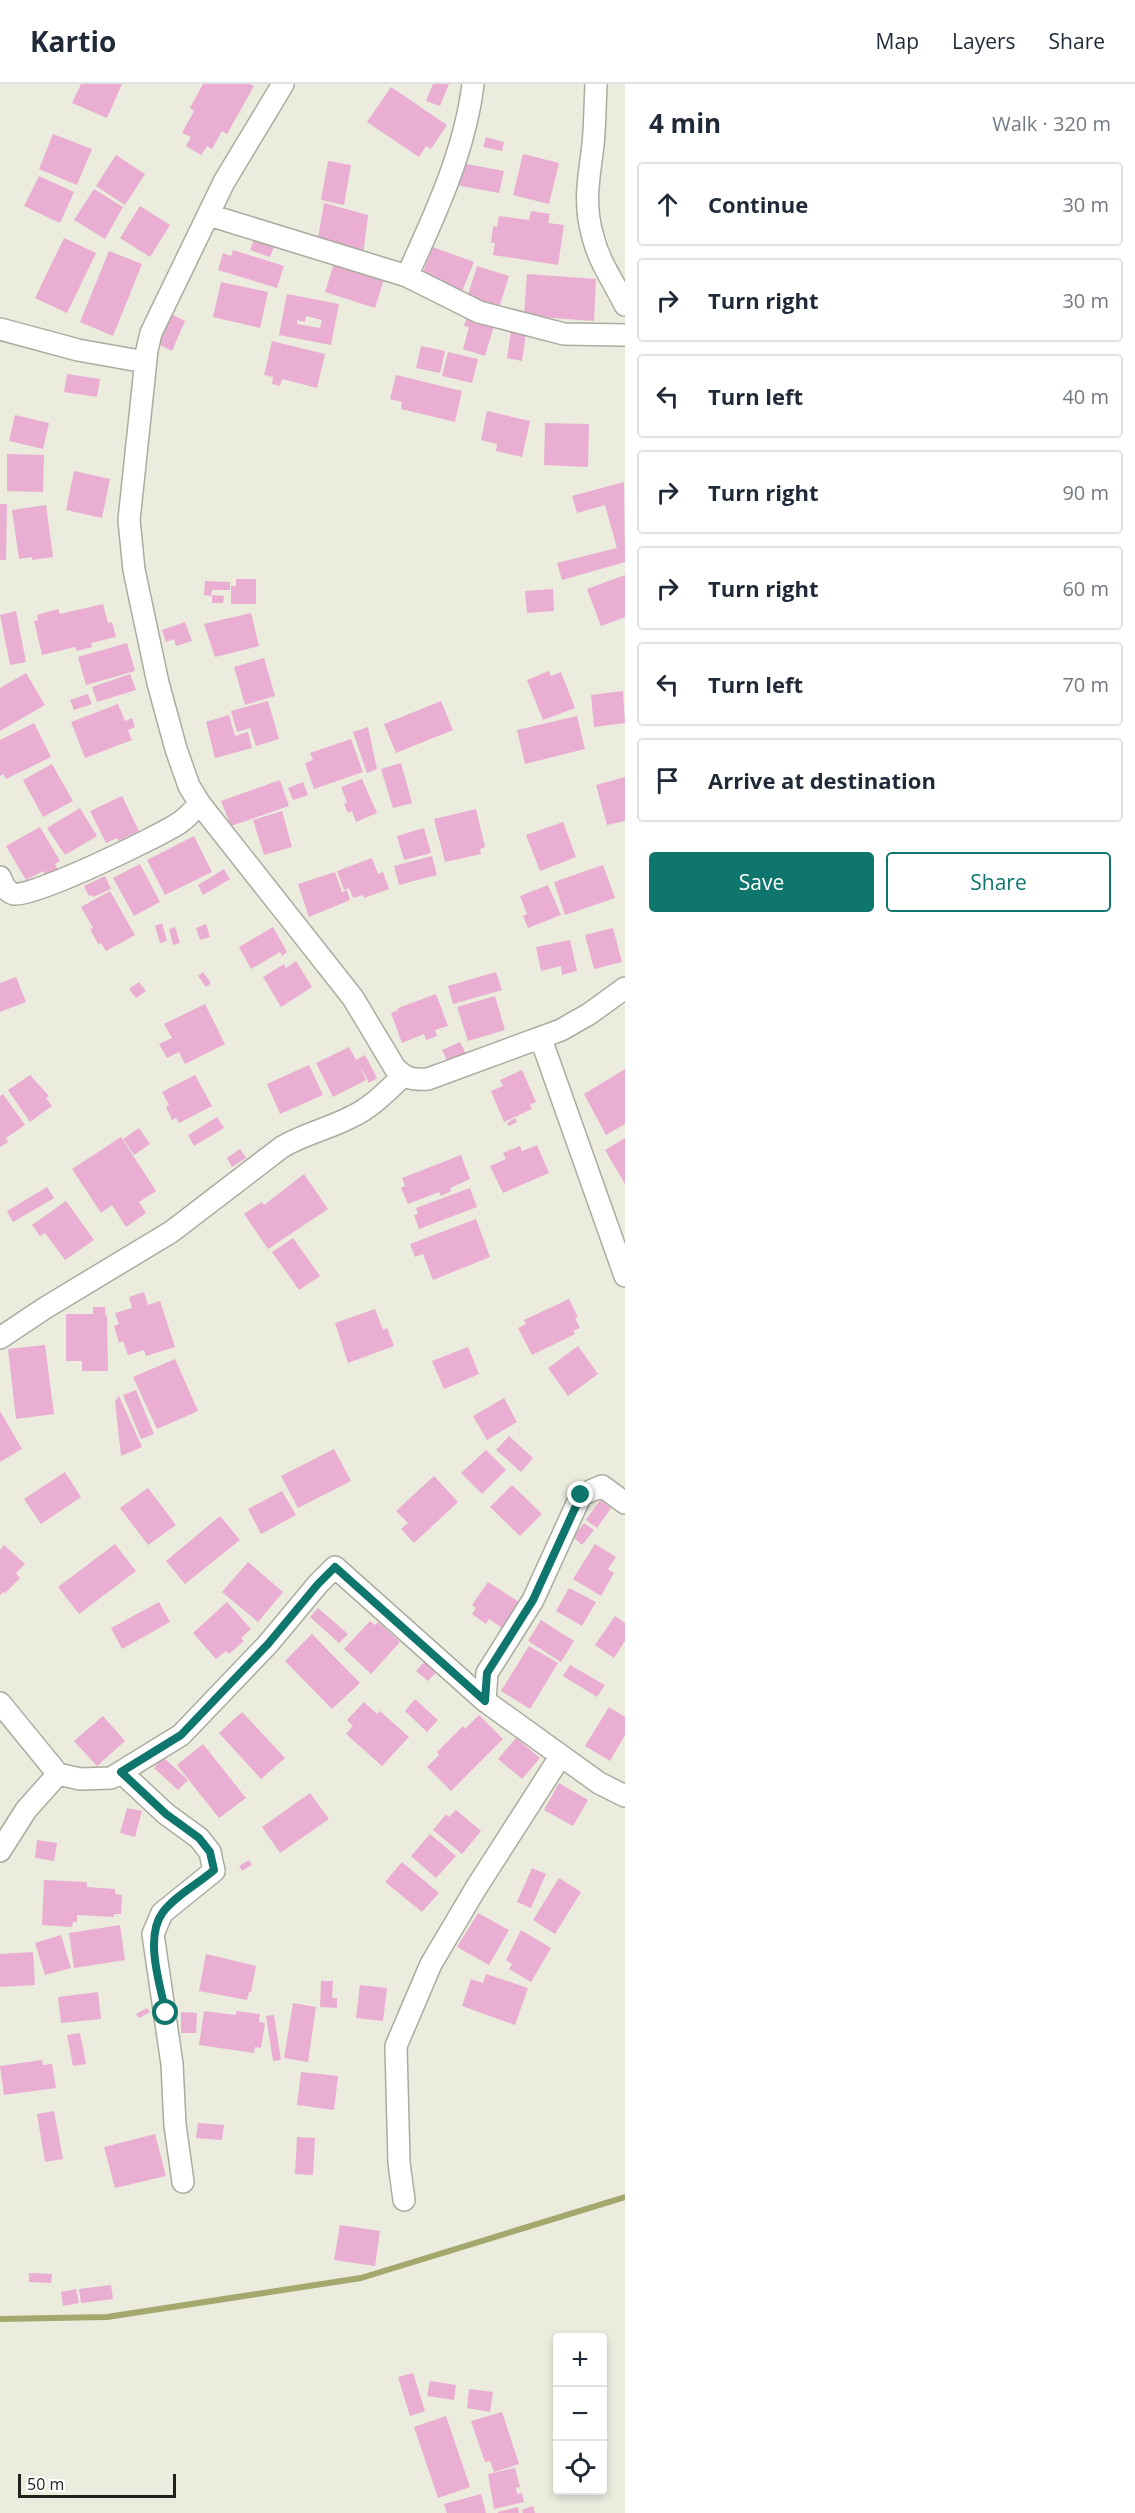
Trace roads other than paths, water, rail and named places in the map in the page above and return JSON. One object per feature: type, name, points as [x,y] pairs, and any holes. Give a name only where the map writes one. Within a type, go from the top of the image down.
[{"type":"street","points":[[283,84],[224,182],[151,333],[146,362],[129,520],[134,570],[158,683],[189,786],[200,804],[347,989],[395,1068],[411,1080],[428,1079],[561,1030],[589,1014],[625,988]]},
{"type":"street","points":[[407,276],[434,219],[453,166],[471,103],[473,84]]},
{"type":"street","points":[[597,84],[593,145],[587,182],[588,211],[592,237],[601,261],[625,305]]},
{"type":"street","points":[[209,215],[407,276],[479,312],[564,334],[625,335]]},
{"type":"street","points":[[0,328],[78,350],[146,362]]},
{"type":"street","points":[[0,877],[5,888],[13,894],[27,894],[59,882],[179,823],[200,804]]},
{"type":"street","points":[[541,1038],[625,1276]]},
{"type":"street","points":[[0,1338],[171,1232],[282,1147],[298,1137],[352,1117],[379,1099],[403,1076]]},
{"type":"street","points":[[485,1701],[487,1673],[533,1600],[581,1495],[602,1486],[625,1503]]},
{"type":"street","points":[[0,1702],[58,1773],[80,1779],[111,1778],[181,1735],[268,1644],[335,1567],[485,1701],[560,1757],[599,1783],[625,1796]]},
{"type":"street","points":[[404,2200],[399,2163],[396,2046],[431,1964],[476,1888],[560,1757]]},
{"type":"street","points":[[121,1772],[166,1814],[199,1838],[210,1852],[214,1870],[162,1913],[153,1935],[172,2064],[175,2125],[183,2182]]},
{"type":"street","points":[[0,1851],[26,1810],[58,1773]]},
{"type":"waterway","points":[[0,2319],[107,2317],[361,2278],[625,2197]]}]
